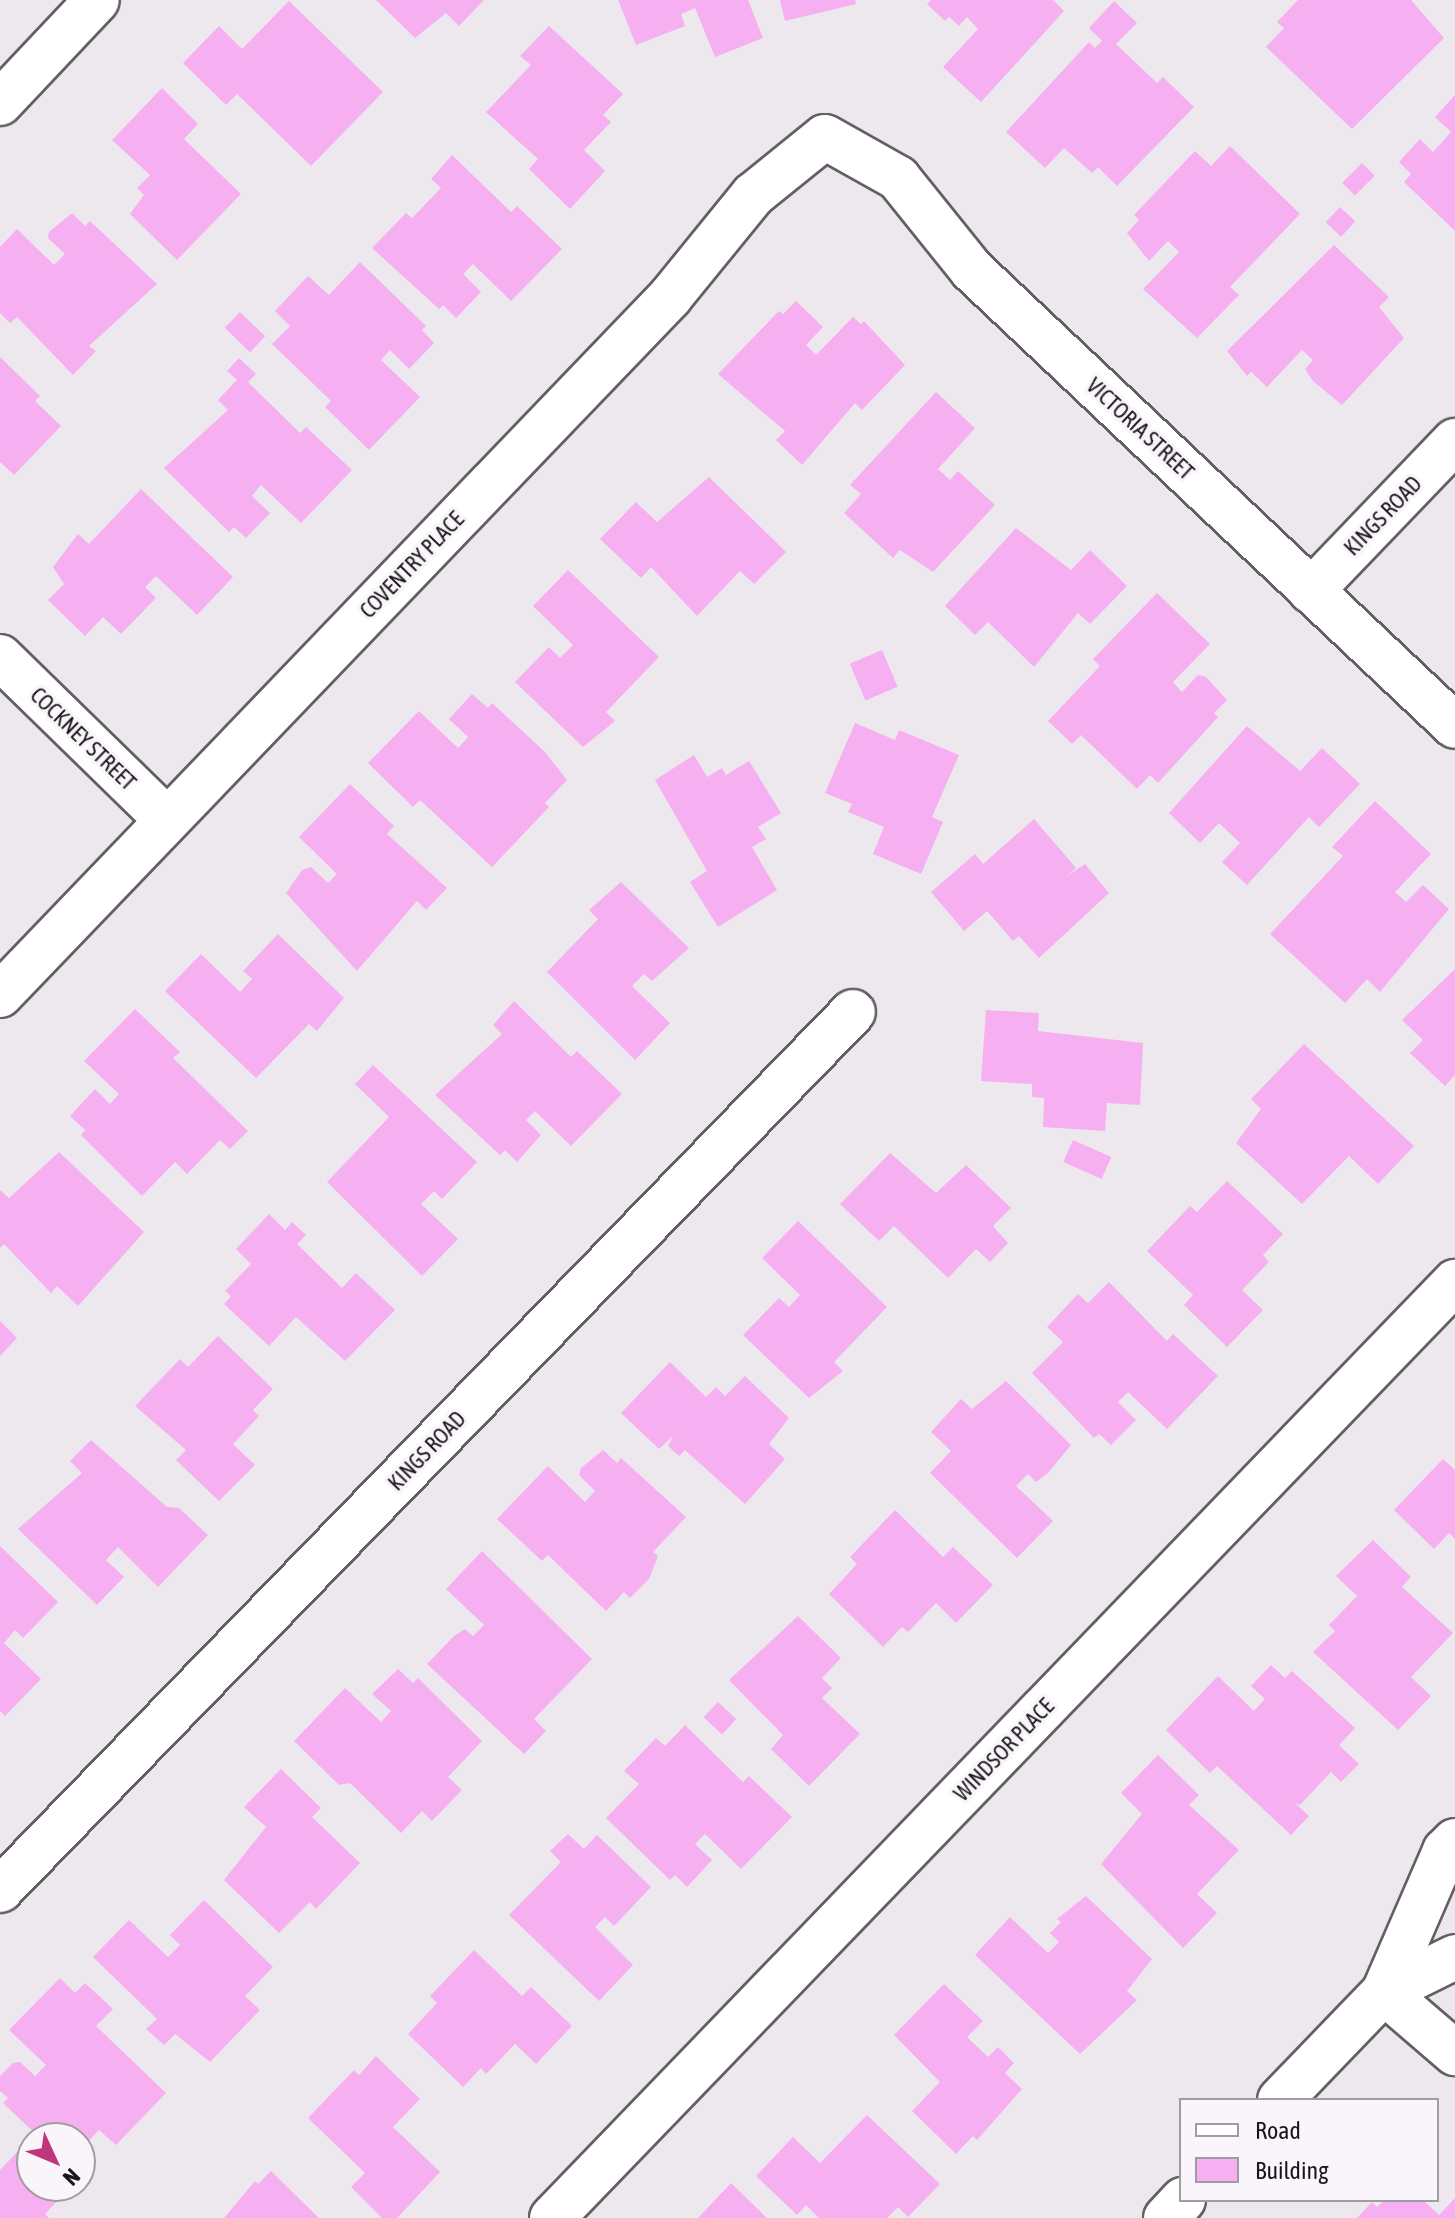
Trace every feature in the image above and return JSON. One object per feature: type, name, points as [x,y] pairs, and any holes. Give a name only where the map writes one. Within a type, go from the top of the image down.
[{"type":"street","points":[[0,103],[97,0]]},
{"type":"street","name":"VICTORIA STREET","points":[[825,137],[898,178],[972,270],[1455,726]]},
{"type":"street","name":"COVENTRY PLACE","points":[[0,995],[670,297],[753,195],[825,137]]},
{"type":"street","name":"KINGS ROAD","points":[[1311,591],[1455,441]]},
{"type":"street","name":"COCKNEY STREET","points":[[0,657],[167,820]]},
{"type":"street","name":"KINGS ROAD","points":[[0,1890],[853,1012]]},
{"type":"street","name":"WINDSOR PLACE","points":[[552,2218],[1455,1282]]},
{"type":"street","points":[[1384,1992],[1445,1851],[1455,1841]]},
{"type":"street","points":[[1282,2098],[1384,1992],[1455,1957]]},
{"type":"street","points":[[1384,1992],[1455,2053]]},
{"type":"street","points":[[1166,2218],[1181,2202]]},
{"type":"building","points":[[376,0],[484,0],[459,26],[446,13],[415,38]]},
{"type":"building","points":[[618,0],[748,0],[763,38],[715,57],[695,8],[681,14],[685,26],[636,45]]},
{"type":"building","points":[[780,0],[855,0],[856,4],[785,21]]},
{"type":"building","points":[[931,0],[1053,0],[1064,11],[981,102],[943,67],[978,29],[967,17],[959,26],[949,17],[945,21],[927,4]]},
{"type":"building","points":[[1298,0],[1411,0],[1444,38],[1352,129],[1266,47],[1284,28],[1277,22]]},
{"type":"building","points":[[289,1],[383,92],[311,166],[237,94],[226,105],[183,63],[219,26],[242,49]]},
{"type":"building","points":[[1114,1],[1137,23],[1116,44],[1157,83],[1163,77],[1194,107],[1117,186],[1098,167],[1092,173],[1064,148],[1045,168],[1006,132],[1089,42],[1095,48],[1102,41],[1089,28]]},
{"type":"building","points":[[549,26],[623,94],[603,115],[611,122],[584,150],[605,171],[570,209],[529,169],[538,159],[486,112],[531,65],[520,56]]},
{"type":"building","points":[[162,88],[198,124],[184,139],[241,194],[177,260],[130,214],[144,195],[137,188],[150,175],[112,140]]},
{"type":"building","points":[[1455,95],[1455,231],[1404,182],[1411,174],[1399,162],[1420,139],[1433,152],[1451,132],[1435,117]]},
{"type":"building","points":[[1230,146],[1300,214],[1230,287],[1239,295],[1197,338],[1143,289],[1179,252],[1168,241],[1149,261],[1127,233],[1139,220],[1134,215],[1195,151],[1211,166]]},
{"type":"building","points":[[452,155],[511,212],[517,206],[562,249],[511,301],[473,264],[463,274],[481,292],[456,318],[443,305],[439,309],[372,248],[406,213],[412,218],[441,188],[431,179]]},
{"type":"building","points":[[1362,163],[1375,176],[1355,196],[1342,183]]},
{"type":"building","points":[[1340,207],[1355,221],[1341,237],[1326,222]]},
{"type":"building","points":[[72,213],[85,226],[90,221],[157,284],[89,346],[96,351],[73,375],[17,317],[10,323],[0,313],[0,247],[17,229],[54,265],[65,254],[48,238],[49,232]]},
{"type":"building","points":[[1334,245],[1389,297],[1379,307],[1404,338],[1342,405],[1313,381],[1305,369],[1313,360],[1302,350],[1267,387],[1251,372],[1247,376],[1227,351]]},
{"type":"building","points":[[360,262],[426,326],[422,330],[434,343],[409,369],[390,350],[381,360],[420,397],[369,450],[325,407],[331,401],[272,344],[290,326],[275,311],[308,276],[329,295]]},
{"type":"building","points":[[796,301],[823,327],[806,345],[816,355],[853,317],[861,324],[864,321],[905,365],[862,410],[855,403],[802,465],[776,440],[785,431],[718,374],[779,311],[783,314]]},
{"type":"building","points":[[240,312],[265,336],[250,352],[225,328]]},
{"type":"building","points":[[0,357],[40,396],[35,401],[61,426],[14,475],[0,462]]},
{"type":"building","points":[[239,358],[256,374],[248,382],[300,433],[306,427],[352,470],[301,523],[261,485],[252,496],[270,513],[246,538],[234,527],[229,532],[164,468],[228,410],[218,400],[237,380],[227,371]]},
{"type":"building","points":[[936,392],[975,428],[938,469],[950,480],[958,471],[995,505],[933,572],[900,550],[893,558],[844,513],[861,494],[850,485]]},
{"type":"building","points":[[709,477],[786,552],[754,584],[740,571],[697,616],[651,567],[641,578],[600,539],[636,502],[657,522]]},
{"type":"building","points":[[141,489],[233,577],[197,615],[156,576],[145,587],[156,598],[121,634],[103,617],[85,636],[48,600],[64,584],[53,567],[78,534],[89,544]]},
{"type":"building","points":[[1016,528],[1071,570],[1090,550],[1127,586],[1090,624],[1078,613],[1034,667],[988,622],[975,635],[945,606]]},
{"type":"building","points":[[568,570],[659,657],[606,712],[615,721],[583,747],[515,682],[549,647],[560,658],[573,645],[533,606]]},
{"type":"building","points":[[1157,593],[1210,644],[1173,682],[1182,692],[1198,675],[1206,677],[1227,700],[1214,713],[1218,717],[1158,783],[1150,775],[1137,789],[1081,735],[1072,744],[1048,721],[1100,666],[1093,659]]},
{"type":"building","points":[[882,650],[898,687],[865,700],[850,664]]},
{"type":"building","points":[[472,694],[488,708],[492,703],[545,752],[567,780],[545,803],[549,807],[492,867],[420,800],[413,807],[368,763],[419,711],[458,748],[468,737],[449,719]]},
{"type":"building","points":[[855,723],[895,740],[899,730],[959,755],[932,817],[943,822],[921,874],[873,854],[884,827],[848,812],[852,804],[825,793]]},
{"type":"building","points":[[1247,726],[1300,771],[1322,748],[1360,784],[1319,827],[1309,817],[1247,885],[1222,862],[1240,843],[1219,823],[1200,843],[1169,813]]},
{"type":"building","points":[[694,755],[707,777],[722,768],[726,775],[749,761],[781,813],[758,827],[766,839],[752,847],[777,890],[718,927],[690,882],[707,871],[655,780]]},
{"type":"building","points":[[350,784],[394,826],[387,834],[447,888],[426,910],[417,901],[357,971],[286,893],[302,870],[311,867],[328,883],[337,874],[299,837]]},
{"type":"building","points":[[1375,801],[1431,854],[1395,892],[1406,902],[1423,885],[1449,909],[1380,992],[1367,979],[1345,1003],[1270,934],[1343,856],[1332,847]]},
{"type":"building","points":[[1034,819],[1076,868],[1067,876],[1085,864],[1109,893],[1039,958],[1019,936],[1013,941],[987,911],[964,931],[931,892],[975,854],[983,864]]},
{"type":"building","points":[[621,882],[689,948],[652,981],[644,974],[632,986],[670,1023],[635,1060],[547,972],[598,919],[589,910]]},
{"type":"building","points":[[278,934],[344,998],[317,1031],[309,1024],[256,1078],[165,991],[201,954],[240,992],[252,979],[243,971]]},
{"type":"building","points":[[1455,969],[1455,1075],[1445,1086],[1410,1053],[1423,1040],[1402,1020]]},
{"type":"building","points":[[514,1001],[571,1057],[577,1051],[622,1094],[571,1146],[535,1111],[526,1120],[541,1135],[517,1162],[505,1150],[500,1155],[435,1095],[502,1034],[493,1025]]},
{"type":"building","points":[[135,1009],[180,1052],[173,1058],[248,1131],[230,1149],[220,1140],[187,1174],[175,1162],[142,1196],[81,1135],[85,1130],[70,1116],[95,1089],[110,1104],[119,1094],[84,1061]]},
{"type":"building","points":[[986,1010],[1039,1013],[1038,1031],[1143,1043],[1140,1105],[1107,1103],[1105,1131],[1043,1127],[1044,1098],[1032,1097],[1032,1084],[981,1081]]},
{"type":"building","points":[[1304,1044],[1414,1146],[1378,1184],[1349,1156],[1302,1204],[1236,1143],[1261,1109],[1251,1099]]},
{"type":"building","points":[[373,1065],[477,1162],[442,1199],[434,1191],[421,1204],[458,1239],[422,1276],[327,1182],[389,1117],[355,1084]]},
{"type":"building","points":[[1073,1140],[1111,1157],[1102,1179],[1063,1162]]},
{"type":"building","points":[[59,1152],[144,1232],[78,1306],[57,1286],[51,1293],[4,1244],[0,1248],[0,1190],[9,1198]]},
{"type":"building","points":[[890,1153],[936,1193],[966,1165],[1011,1208],[993,1226],[1008,1243],[990,1262],[976,1249],[948,1278],[894,1226],[879,1241],[840,1204]]},
{"type":"building","points":[[1227,1181],[1283,1234],[1263,1255],[1269,1262],[1242,1290],[1263,1310],[1227,1347],[1184,1305],[1193,1295],[1147,1251],[1190,1206],[1197,1212]]},
{"type":"building","points":[[269,1214],[285,1230],[292,1222],[306,1235],[297,1244],[342,1288],[356,1273],[395,1310],[345,1361],[296,1317],[269,1346],[224,1304],[231,1296],[225,1291],[251,1264],[236,1249]]},
{"type":"building","points":[[798,1221],[887,1307],[834,1362],[843,1371],[809,1398],[743,1335],[779,1298],[789,1307],[800,1295],[762,1258]]},
{"type":"building","points":[[1109,1282],[1167,1341],[1173,1334],[1218,1376],[1167,1429],[1128,1392],[1118,1402],[1136,1420],[1111,1445],[1099,1434],[1094,1438],[1032,1373],[1063,1342],[1047,1327],[1078,1294],[1088,1303]]},
{"type":"building","points":[[0,1321],[17,1338],[0,1356]]},
{"type":"building","points":[[218,1336],[273,1389],[253,1410],[259,1416],[233,1444],[255,1465],[219,1501],[176,1460],[186,1450],[135,1406],[180,1359],[188,1367]]},
{"type":"building","points":[[670,1362],[706,1397],[716,1387],[725,1396],[745,1376],[789,1418],[769,1444],[785,1459],[745,1504],[685,1450],[679,1456],[668,1446],[673,1436],[659,1449],[621,1413]]},
{"type":"building","points":[[1006,1381],[1071,1445],[1048,1473],[1036,1482],[1028,1474],[1016,1486],[1053,1521],[1017,1558],[930,1473],[951,1451],[931,1432],[961,1399],[972,1409]]},
{"type":"building","points":[[91,1440],[167,1507],[179,1508],[208,1535],[158,1587],[118,1547],[106,1560],[124,1577],[97,1605],[18,1529],[82,1473],[70,1461]]},
{"type":"building","points":[[603,1450],[617,1463],[621,1458],[686,1517],[653,1552],[658,1556],[649,1579],[630,1598],[624,1592],[606,1611],[548,1555],[542,1561],[497,1519],[548,1466],[585,1502],[595,1491],[579,1475],[581,1468]]},
{"type":"building","points":[[1443,1459],[1455,1470],[1455,1539],[1449,1533],[1434,1549],[1394,1510]]},
{"type":"building","points":[[895,1510],[943,1557],[953,1547],[993,1585],[956,1623],[936,1603],[908,1632],[902,1627],[883,1647],[829,1594],[857,1564],[850,1557]]},
{"type":"building","points":[[1373,1540],[1411,1577],[1402,1587],[1453,1633],[1411,1677],[1431,1696],[1398,1730],[1313,1652],[1335,1631],[1329,1625],[1357,1596],[1336,1576]]},
{"type":"building","points":[[0,1546],[58,1602],[23,1638],[15,1630],[4,1643],[41,1679],[5,1716],[0,1711]]},
{"type":"building","points":[[482,1551],[592,1659],[534,1719],[546,1731],[524,1754],[427,1664],[454,1636],[465,1629],[473,1636],[484,1625],[446,1589]]},
{"type":"building","points":[[798,1616],[841,1658],[822,1678],[832,1688],[822,1698],[860,1734],[809,1786],[771,1749],[783,1735],[729,1680]]},
{"type":"building","points":[[1271,1665],[1285,1678],[1292,1671],[1355,1728],[1339,1745],[1359,1764],[1341,1782],[1331,1772],[1300,1805],[1294,1802],[1309,1816],[1291,1835],[1217,1766],[1210,1773],[1166,1730],[1218,1676],[1254,1711],[1265,1699],[1251,1686]]},
{"type":"building","points":[[398,1669],[413,1683],[418,1678],[482,1741],[448,1777],[462,1790],[432,1821],[422,1811],[401,1833],[350,1783],[339,1785],[294,1741],[345,1688],[381,1722],[391,1711],[372,1694]]},
{"type":"building","points":[[718,1702],[736,1719],[722,1734],[704,1717]]},
{"type":"building","points":[[685,1725],[743,1782],[749,1776],[792,1817],[741,1869],[705,1834],[695,1844],[712,1860],[687,1887],[675,1875],[670,1880],[606,1818],[639,1784],[624,1771],[656,1738],[665,1746]]},
{"type":"building","points":[[1158,1755],[1199,1795],[1189,1805],[1239,1850],[1197,1894],[1217,1913],[1183,1948],[1101,1864],[1142,1814],[1121,1793]]},
{"type":"building","points":[[281,1769],[321,1808],[312,1817],[360,1863],[316,1909],[310,1902],[279,1933],[224,1880],[266,1827],[244,1807]]},
{"type":"building","points":[[568,1834],[584,1849],[597,1835],[651,1887],[614,1926],[605,1917],[595,1927],[633,1965],[599,2001],[509,1915],[561,1862],[550,1851]]},
{"type":"building","points":[[1086,1896],[1152,1959],[1127,1991],[1137,2000],[1080,2054],[975,1955],[1010,1917],[1048,1953],[1059,1942],[1050,1933],[1061,1922],[1057,1919]]},
{"type":"building","points":[[204,1900],[273,1967],[245,1996],[260,2010],[210,2062],[175,2034],[164,2045],[146,2029],[157,2019],[93,1957],[129,1920],[168,1957],[180,1945],[170,1935]]},
{"type":"building","points":[[474,1950],[522,1996],[531,1987],[572,2026],[536,2064],[515,2044],[486,2074],[481,2068],[463,2087],[408,2034],[437,2003],[430,1996]]},
{"type":"building","points":[[60,1978],[75,1993],[85,1983],[113,2009],[96,2026],[166,2093],[116,2145],[99,2130],[96,2133],[96,2122],[23,2122],[3,2103],[8,2098],[0,2091],[0,2076],[13,2063],[20,2062],[35,2076],[46,2065],[9,2030]]},
{"type":"building","points":[[944,1984],[983,2021],[967,2037],[988,2057],[998,2047],[1014,2063],[1005,2073],[1022,2089],[977,2140],[973,2136],[956,2154],[912,2111],[940,2082],[894,2035]]},
{"type":"building","points":[[376,2056],[420,2099],[393,2127],[440,2172],[397,2218],[382,2218],[351,2187],[365,2173],[308,2118],[354,2070],[359,2075]]},
{"type":"building","points":[[867,2115],[940,2184],[908,2217],[898,2207],[887,2218],[819,2218],[806,2205],[797,2215],[756,2176],[793,2137],[820,2163]]},
{"type":"building","points":[[16,2153],[16,2202],[56,2202],[45,2214],[49,2218],[0,2218],[0,2170]]},
{"type":"building","points":[[271,2171],[319,2218],[224,2218],[255,2181],[258,2184]]},
{"type":"building","points":[[731,2183],[767,2218],[698,2218]]},
{"type":"building","points":[[1455,2198],[1455,2218],[1357,2218],[1372,2202],[1377,2207],[1382,2202],[1425,2202],[1439,2215]]}]
